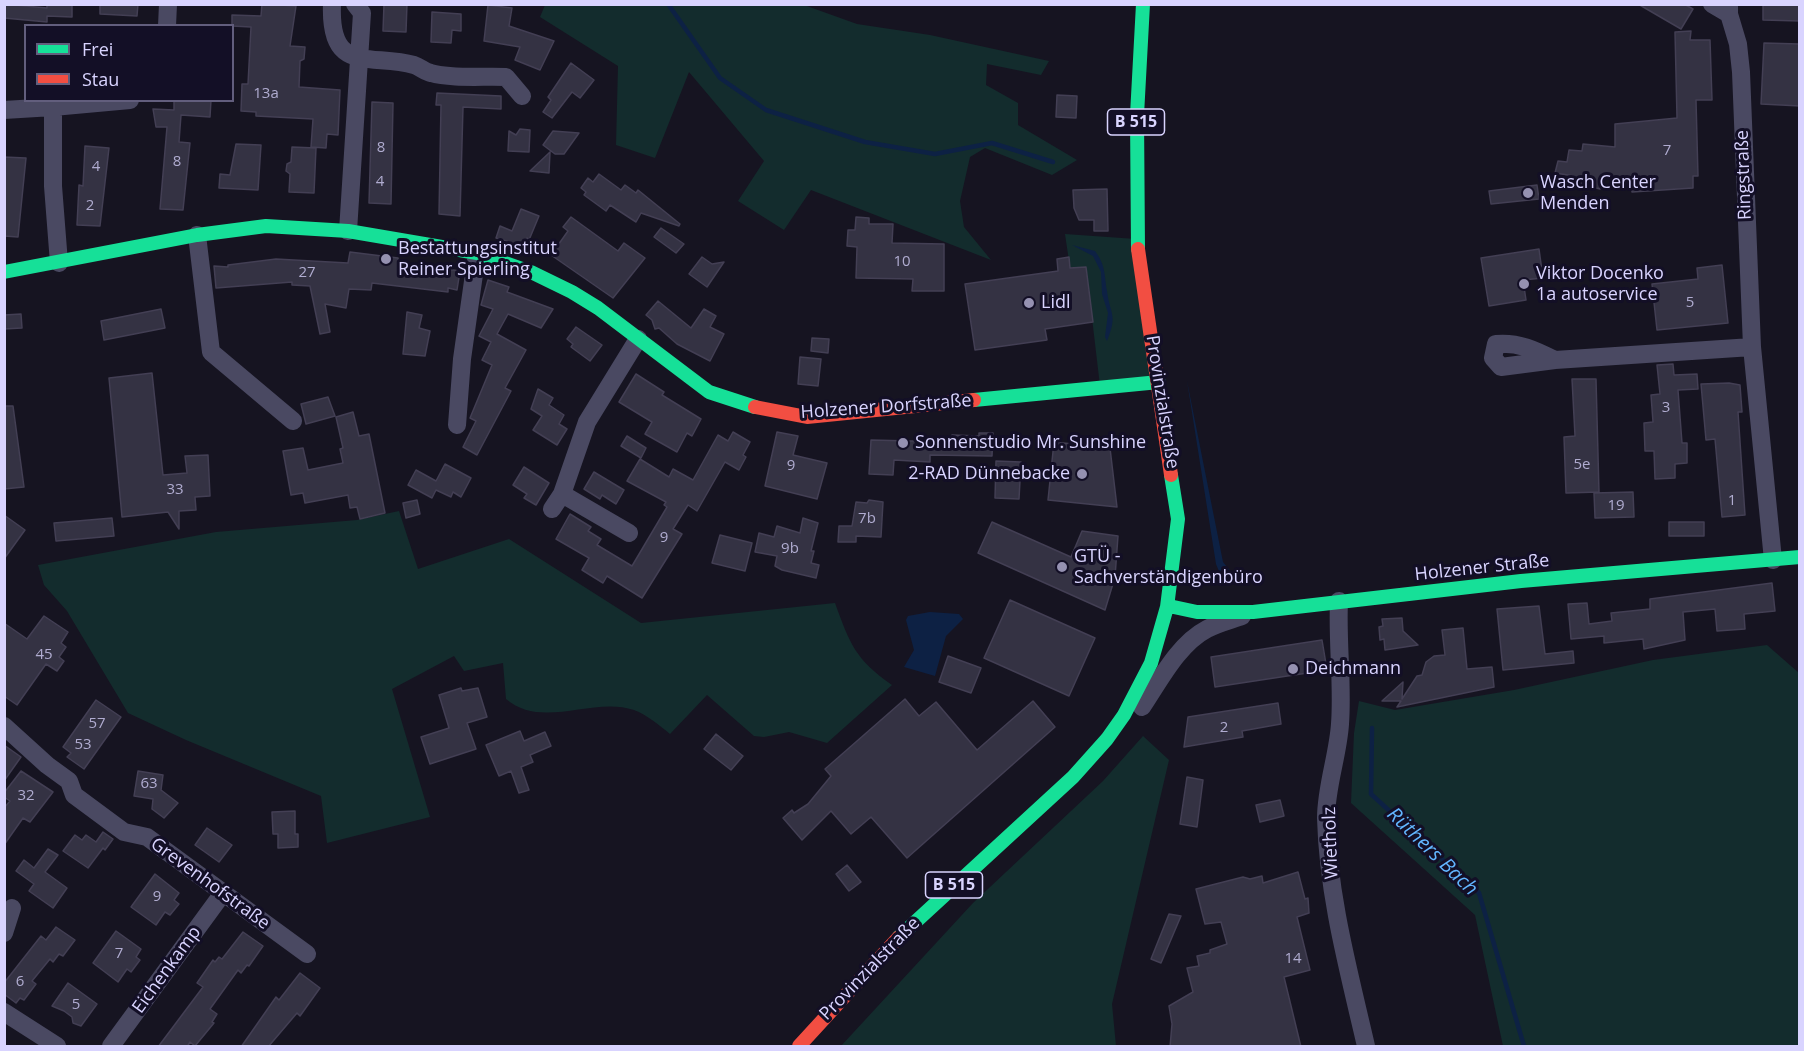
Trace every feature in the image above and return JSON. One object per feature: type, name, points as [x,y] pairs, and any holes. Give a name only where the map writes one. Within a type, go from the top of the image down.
[{"type":"street","points":[[167,24],[168,4]]},
{"type":"street","points":[[332,4],[331,28],[342,48],[360,60],[413,65],[431,74],[506,77],[522,96]]},
{"type":"street","points":[[348,231],[362,13],[355,4]]},
{"type":"street","name":"Provinzialstraße","points":[[799,1047],[836,1002],[889,946],[1077,773],[1108,738],[1136,693],[1152,660],[1168,606],[1176,563],[1178,519],[1136,239],[1137,115],[1143,4]]},
{"type":"street","points":[[1712,4],[1729,9]]},
{"type":"street","name":"Ringstraße","points":[[1729,9],[1738,44],[1741,72],[1752,346],[1773,560]]},
{"type":"street","points":[[4,110],[108,102]]},
{"type":"street","points":[[53,107],[53,186],[59,263]]},
{"type":"street","name":"Holzener Dorfstraße","points":[[4,272],[197,235],[266,226],[348,231],[477,253],[531,272],[569,290],[598,308],[709,392],[759,409],[807,417],[1159,382]]},
{"type":"street","points":[[197,235],[211,352],[293,420]]},
{"type":"street","points":[[457,424],[462,359],[477,253]]},
{"type":"street","points":[[629,533],[557,502],[587,422],[638,339]]},
{"type":"street","points":[[1556,360],[1752,346]]},
{"type":"street","name":"Holzener Straße","points":[[1168,606],[1197,612],[1253,612],[1521,581],[1800,557]]},
{"type":"street","name":"Wietholz","points":[[1339,601],[1341,705],[1326,816],[1333,898],[1366,1047]]},
{"type":"street","name":"Provinzialstraße","points":[[1077,773],[1090,769],[1122,736],[1174,660],[1191,642],[1206,630],[1253,612]]},
{"type":"street","name":"Grevenhofstraße","points":[[4,726],[69,781],[74,795],[124,832],[147,837],[307,954]]},
{"type":"street","name":"Eichenkamp","points":[[111,1047],[223,893]]},
{"type":"street","points":[[4,933],[12,908]]},
{"type":"street","points":[[4,1012],[57,1047]]},
{"type":"green space","points":[[545,5],[804,5],[857,24],[930,35],[1049,61],[1041,75],[987,64],[986,85],[1018,103],[1018,125],[1077,160],[1052,175],[985,148],[970,157],[960,201],[964,227],[991,260],[811,190],[784,230],[738,201],[764,161],[689,72],[655,158],[616,145],[618,66],[540,17]]},
{"type":"green space","points":[[1065,234],[1136,239],[1159,382],[1100,386],[1086,267],[1070,268]]},
{"type":"green space","points":[[399,511],[418,569],[509,539],[641,623],[835,603],[855,650],[870,667],[892,685],[827,743],[789,732],[764,737],[754,736],[707,695],[670,734],[639,712],[618,707],[552,712],[535,712],[520,708],[506,699],[503,663],[464,671],[454,656],[392,689],[430,817],[327,843],[321,796],[186,740],[128,713],[67,611],[44,585],[38,565],[216,532],[357,520]]},
{"type":"green space","points":[[1767,645],[1799,673],[1799,1046],[1503,1046],[1475,915],[1351,803],[1354,733],[1359,701],[1395,710],[1514,690],[1653,660]]},
{"type":"green space","points":[[1143,736],[1169,760],[1112,1004],[1116,1046],[841,1046],[973,903],[1103,781]]},
{"type":"water","points":[[1072,245],[1095,251],[1103,266],[1113,320],[1107,341],[1105,337],[1108,313],[1102,294],[1101,272],[1093,256]]},
{"type":"water","points":[[1187,381],[1223,562],[1241,584],[1231,584],[1225,580],[1216,564]]},
{"type":"water","points":[[930,612],[959,614],[963,619],[946,636],[935,676],[904,667],[914,650],[906,620],[908,616]]},
{"type":"building","points":[[4,4],[47,8],[47,4],[72,4],[72,17],[47,16],[47,22],[4,18]]},
{"type":"building","points":[[100,4],[138,4],[137,16],[100,14]]},
{"type":"building","points":[[262,4],[296,6],[290,46],[305,47],[304,59],[300,61],[299,87],[340,90],[338,135],[327,134],[326,148],[311,147],[313,119],[256,116],[256,112],[241,111],[242,84],[248,84],[251,27],[234,26],[232,15],[261,16]]},
{"type":"building","points":[[384,4],[407,4],[406,32],[383,31]]},
{"type":"building","points":[[1638,4],[1684,4],[1693,9],[1681,29]]},
{"type":"building","points":[[1763,4],[1800,4],[1800,21],[1763,20]]},
{"type":"building","points":[[488,5],[512,8],[509,26],[554,41],[540,70],[515,60],[520,47],[484,41]]},
{"type":"building","points":[[432,12],[461,14],[461,31],[452,30],[451,43],[431,42]]},
{"type":"building","points":[[1691,31],[1690,40],[1710,40],[1712,100],[1696,100],[1698,176],[1693,176],[1693,188],[1632,192],[1631,177],[1602,178],[1600,189],[1573,182],[1574,176],[1555,173],[1558,161],[1567,162],[1569,150],[1582,151],[1583,144],[1615,147],[1615,124],[1677,118],[1675,32]]},
{"type":"building","points":[[1764,43],[1800,44],[1800,106],[1761,104]]},
{"type":"building","points":[[571,63],[594,80],[580,98],[572,92],[552,118],[543,112],[551,100],[548,97]]},
{"type":"building","points":[[437,93],[501,96],[501,109],[463,107],[460,216],[439,214],[441,105],[436,105]]},
{"type":"building","points":[[1057,95],[1077,96],[1076,118],[1056,117]]},
{"type":"building","points":[[174,102],[211,102],[210,117],[181,115],[179,142],[190,143],[183,210],[160,209],[167,127],[156,127],[153,109],[174,110]]},
{"type":"building","points":[[372,102],[393,103],[391,204],[369,203]]},
{"type":"building","points":[[520,129],[530,130],[529,152],[508,151],[509,131],[516,135]]},
{"type":"building","points":[[553,131],[579,133],[564,154],[555,154],[543,145]]},
{"type":"building","points":[[236,144],[261,145],[258,190],[219,188],[220,174],[230,175]]},
{"type":"building","points":[[85,146],[109,148],[100,226],[77,225],[79,185],[83,186]]},
{"type":"building","points":[[292,147],[316,148],[314,193],[289,192],[290,174],[286,171],[287,164],[291,162]]},
{"type":"building","points":[[550,152],[549,173],[530,171]]},
{"type":"building","points":[[4,157],[26,158],[18,237],[4,236]]},
{"type":"building","points":[[599,174],[621,190],[625,185],[636,193],[638,190],[680,224],[679,226],[641,213],[636,222],[610,205],[606,211],[584,195],[586,192],[581,188],[588,178],[593,182]]},
{"type":"building","points":[[1537,185],[1539,199],[1491,204],[1489,191]]},
{"type":"building","points":[[1107,189],[1108,231],[1094,231],[1094,220],[1079,220],[1074,208],[1073,190]]},
{"type":"building","points":[[521,209],[539,216],[529,240],[527,238],[526,247],[496,238],[500,226],[512,231]]},
{"type":"building","points":[[571,217],[618,251],[624,243],[645,258],[613,298],[551,255],[568,231],[563,227]]},
{"type":"building","points":[[856,217],[869,218],[869,224],[893,224],[892,243],[944,244],[944,291],[912,291],[913,279],[856,278],[857,247],[847,246],[848,230],[855,230]]},
{"type":"building","points":[[661,228],[684,244],[676,253],[654,237]]},
{"type":"building","points":[[1539,249],[1543,278],[1523,280],[1526,300],[1489,306],[1481,258]]},
{"type":"building","points":[[350,252],[398,258],[398,262],[460,271],[457,290],[448,288],[448,292],[372,283],[371,290],[349,289],[346,308],[325,304],[330,332],[320,334],[310,286],[292,285],[292,282],[216,288],[214,266],[228,267],[228,265],[276,259],[348,263]]},
{"type":"building","points":[[702,257],[712,264],[724,262],[707,287],[689,274]]},
{"type":"building","name":"Lidl","points":[[1069,257],[1070,268],[1086,267],[1093,322],[1045,329],[1047,340],[975,350],[965,284],[1058,271],[1057,259]]},
{"type":"building","points":[[1722,265],[1728,323],[1657,330],[1652,284],[1698,279],[1697,268]]},
{"type":"building","points":[[488,280],[509,287],[507,292],[553,309],[541,328],[508,314],[497,334],[526,350],[505,388],[511,391],[477,455],[463,447],[476,421],[470,418],[492,365],[482,360],[491,342],[479,336],[493,309],[481,305]]},
{"type":"building","points":[[658,301],[691,328],[704,309],[716,316],[710,327],[724,334],[710,361],[677,344],[659,328],[655,329],[652,320],[646,315]]},
{"type":"building","points":[[161,309],[165,328],[104,340],[101,321]]},
{"type":"building","points":[[407,312],[422,315],[419,328],[430,331],[425,356],[403,354]]},
{"type":"building","points":[[21,314],[22,328],[4,329],[4,315]]},
{"type":"building","points":[[576,327],[602,345],[590,361],[571,347],[573,344],[567,339]]},
{"type":"building","points":[[812,338],[829,339],[828,353],[811,351]]},
{"type":"building","points":[[800,357],[821,359],[818,386],[798,384]]},
{"type":"building","points":[[1673,364],[1674,375],[1697,374],[1698,389],[1678,390],[1682,443],[1687,443],[1687,463],[1675,464],[1675,478],[1655,479],[1654,451],[1645,451],[1644,423],[1653,422],[1651,395],[1660,394],[1657,365]]},
{"type":"building","points":[[152,373],[163,475],[187,473],[185,456],[208,455],[210,496],[195,497],[196,510],[179,511],[179,529],[168,512],[122,517],[109,378]]},
{"type":"building","points":[[636,374],[664,392],[662,395],[701,419],[692,436],[687,433],[677,452],[645,434],[652,422],[619,402]]},
{"type":"building","points":[[1572,379],[1596,379],[1599,492],[1566,493],[1564,437],[1575,436]]},
{"type":"building","points":[[1701,384],[1740,385],[1742,412],[1738,412],[1745,515],[1722,517],[1715,439],[1706,440]]},
{"type":"building","points":[[538,389],[553,398],[549,405],[564,415],[559,424],[567,429],[557,445],[533,430],[542,416],[531,409]]},
{"type":"building","points":[[328,397],[335,416],[306,424],[301,404]]},
{"type":"building","points":[[4,406],[13,406],[24,487],[4,489]]},
{"type":"building","points":[[353,412],[359,436],[369,434],[385,513],[360,519],[357,507],[350,508],[348,495],[305,503],[303,493],[291,495],[283,451],[303,448],[308,470],[343,463],[340,449],[343,448],[336,417]]},
{"type":"building","points":[[733,432],[750,442],[739,470],[725,462],[697,511],[688,505],[673,529],[682,534],[642,598],[607,576],[603,583],[582,570],[589,558],[556,539],[570,514],[591,527],[588,531],[601,539],[597,545],[632,566],[667,507],[664,505],[666,502],[627,481],[640,459],[669,477],[673,469],[693,480],[718,435],[728,441]]},
{"type":"building","points":[[777,432],[798,436],[793,455],[827,463],[817,499],[765,486]]},
{"type":"building","points":[[979,433],[993,433],[992,456],[930,455],[930,462],[894,460],[893,475],[869,474],[871,440],[951,442],[952,435],[979,436]]},
{"type":"building","points":[[627,436],[646,448],[641,458],[621,446]]},
{"type":"building","name":"2-RAD Dünnebacke","points":[[1054,442],[1110,448],[1117,507],[1048,500]]},
{"type":"building","points":[[996,461],[1021,462],[1019,499],[995,498]]},
{"type":"building","points":[[445,464],[471,478],[461,497],[453,492],[451,497],[436,490],[432,498],[408,485],[416,470],[436,481]]},
{"type":"building","points":[[524,467],[549,483],[536,505],[524,498],[527,494],[513,485]]},
{"type":"building","points":[[594,472],[624,490],[616,504],[602,495],[600,499],[584,489]]},
{"type":"building","points":[[1633,492],[1634,517],[1595,518],[1594,493]]},
{"type":"building","points":[[417,500],[420,514],[406,518],[403,503]]},
{"type":"building","points":[[869,500],[883,502],[881,537],[856,536],[856,542],[838,542],[839,526],[852,526],[856,502],[867,503]]},
{"type":"building","points":[[4,515],[25,530],[4,559]]},
{"type":"building","points":[[112,518],[114,536],[56,541],[54,523]]},
{"type":"building","points":[[803,518],[818,523],[811,551],[814,551],[811,563],[819,565],[816,578],[782,570],[775,566],[777,556],[755,552],[759,533],[774,537],[777,526],[800,533]]},
{"type":"building","name":"GTÜ - Sachverständigenbüro","points":[[992,522],[1071,557],[1082,531],[1118,536],[1115,577],[1105,610],[978,553]]},
{"type":"building","points":[[1669,522],[1704,522],[1704,536],[1669,536]]},
{"type":"building","points":[[720,535],[752,543],[745,571],[712,563]]},
{"type":"building","points":[[1772,583],[1775,611],[1744,614],[1745,629],[1717,631],[1715,609],[1683,612],[1685,640],[1644,649],[1643,639],[1604,643],[1604,636],[1571,639],[1568,604],[1587,603],[1589,624],[1612,621],[1611,613],[1650,609],[1650,599]]},
{"type":"building","points":[[1010,600],[1095,638],[1069,696],[984,658]]},
{"type":"building","points":[[1539,606],[1545,654],[1573,651],[1574,663],[1503,670],[1497,609]]},
{"type":"building","points":[[44,616],[68,632],[61,643],[66,647],[59,657],[64,661],[57,671],[46,664],[17,705],[4,696],[4,623],[27,639]]},
{"type":"building","points":[[1402,618],[1403,631],[1418,645],[1385,650],[1384,639],[1380,640],[1379,627],[1383,626],[1382,619]]},
{"type":"building","points":[[1463,628],[1467,669],[1492,667],[1494,687],[1397,707],[1401,701],[1382,701],[1403,682],[1402,699],[1417,676],[1422,675],[1426,662],[1434,656],[1445,655],[1442,630]]},
{"type":"building","points":[[1322,640],[1327,670],[1215,687],[1211,657]]},
{"type":"building","points":[[948,656],[981,668],[971,693],[939,682]]},
{"type":"building","points":[[461,688],[462,691],[478,688],[487,717],[467,723],[476,749],[430,764],[421,737],[449,728],[439,695]]},
{"type":"building","points":[[905,699],[919,716],[936,702],[977,750],[1033,701],[1055,727],[907,858],[871,817],[851,834],[831,811],[802,840],[783,818],[792,810],[794,813],[808,804],[831,776],[825,769]]},
{"type":"building","points":[[96,700],[121,717],[84,769],[67,757],[71,753],[63,747]]},
{"type":"building","points":[[1278,703],[1281,724],[1242,731],[1243,737],[1184,747],[1188,717]]},
{"type":"building","points":[[520,731],[524,741],[545,732],[551,746],[530,755],[533,762],[521,767],[529,790],[519,793],[511,771],[499,776],[486,745]]},
{"type":"building","points":[[716,734],[743,756],[731,770],[704,749]]},
{"type":"building","points":[[4,745],[21,757],[4,781]]},
{"type":"building","points":[[21,771],[53,792],[30,822],[23,818],[4,845],[4,808],[10,801],[4,797],[4,793]]},
{"type":"building","points":[[138,771],[163,775],[161,790],[178,803],[164,818],[152,809],[153,799],[134,796]]},
{"type":"building","points":[[1187,777],[1203,780],[1197,827],[1180,824]]},
{"type":"building","points":[[1280,800],[1284,816],[1260,822],[1256,805]]},
{"type":"building","points":[[295,811],[295,834],[298,834],[298,847],[278,848],[278,834],[273,834],[272,812]]},
{"type":"building","points":[[207,828],[232,845],[219,862],[195,845]]},
{"type":"building","points":[[103,832],[113,839],[88,868],[63,851],[75,835],[82,840],[86,835],[96,842]]},
{"type":"building","points":[[48,849],[58,855],[45,872],[67,888],[53,908],[29,891],[34,884],[16,871],[24,860],[34,868]]},
{"type":"building","points":[[847,865],[861,882],[849,891],[836,874]]},
{"type":"building","points":[[1298,872],[1305,899],[1308,898],[1309,913],[1297,917],[1310,970],[1284,977],[1301,1047],[1170,1047],[1172,1024],[1169,1006],[1193,992],[1187,968],[1199,966],[1197,956],[1210,953],[1210,950],[1227,944],[1221,922],[1205,924],[1196,889],[1243,877],[1250,879],[1262,876],[1263,883]]},
{"type":"building","points":[[155,874],[179,893],[174,900],[179,904],[170,915],[165,912],[156,925],[131,907]]},
{"type":"building","points":[[1169,914],[1181,916],[1161,963],[1151,959]]},
{"type":"building","points":[[56,927],[75,940],[63,956],[59,954],[53,962],[50,959],[32,981],[36,984],[24,1000],[20,998],[16,1003],[4,994],[4,983],[41,936],[46,940]]},
{"type":"building","points":[[116,931],[141,949],[136,957],[140,960],[131,972],[127,969],[118,982],[93,963]]},
{"type":"building","points":[[243,932],[263,946],[249,966],[247,965],[241,973],[238,970],[210,1009],[217,1014],[212,1022],[214,1023],[195,1046],[190,1042],[187,1047],[158,1047],[203,987],[197,983],[213,960],[215,962],[219,957],[222,959]]},
{"type":"building","points":[[300,973],[320,988],[300,1016],[297,1013],[268,1047],[241,1047],[276,997],[279,1000]]},
{"type":"building","points":[[68,983],[97,1004],[81,1026],[73,1023],[72,1017],[64,1011],[52,1006]]},
{"type":"waterway","points":[[668,4],[720,78],[766,110],[865,142],[935,154],[992,143],[1053,162]]},
{"type":"waterway","name":"Rüthers Bach","points":[[1372,728],[1371,794],[1479,893],[1524,1046]]},
{"type":"traffic: fast","points":[[1138,249],[1137,115],[1143,4]]},
{"type":"traffic: fast","points":[[4,272],[197,235],[266,226],[348,231],[477,253],[531,272],[572,292],[598,308],[709,392],[755,407]]},
{"type":"traffic: fast","points":[[974,400],[1159,382]]},
{"type":"traffic: fast","points":[[899,937],[1073,777],[1107,739],[1124,715],[1151,663],[1167,607],[1178,519],[1171,475]]},
{"type":"traffic: fast","points":[[1169,606],[1197,612],[1253,612],[1521,581],[1800,557]]},
{"type":"traffic: jam","points":[[1138,249],[1171,475]]},
{"type":"traffic: jam","points":[[755,407],[807,417],[974,400]]},
{"type":"traffic: jam","points":[[799,1046],[899,937]]},
{"type":"place","name":"Wasch Center Menden","points":[[1528,193]]},
{"type":"place","name":"Bestattungsinstitut Reiner Spierling","points":[[386,259]]},
{"type":"place","name":"Viktor Docenko 1a autoservice","points":[[1524,284]]},
{"type":"place","name":"Lidl","points":[[1029,303]]},
{"type":"place","name":"Sonnenstudio Mr. Sunshine","points":[[903,443]]},
{"type":"place","name":"2-RAD Dünnebacke","points":[[1082,474]]},
{"type":"place","name":"GTÜ - Sachverständigenbüro","points":[[1062,567]]},
{"type":"place","name":"Deichmann","points":[[1293,669]]}]
